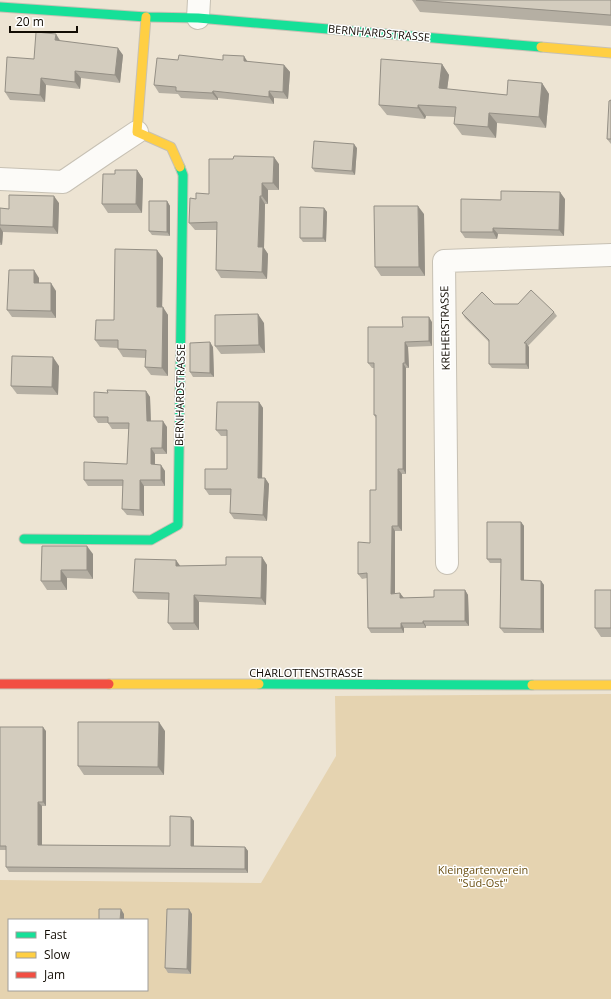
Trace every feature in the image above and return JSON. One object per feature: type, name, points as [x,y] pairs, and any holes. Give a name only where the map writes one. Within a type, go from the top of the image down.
[{"type":"street","name":"BERNHARDSTRASSE","points":[[0,7],[146,17],[199,9],[611,53]]},
{"type":"street","points":[[0,179],[63,182],[137,132],[146,17]]},
{"type":"street","name":"BERNHARDSTRASSE","points":[[24,539],[151,540],[178,525],[183,175],[171,147],[137,132]]},
{"type":"street","name":"KREHERSTRASSE","points":[[447,563],[444,261],[611,254]]},
{"type":"street","name":"CHARLOTTENSTRASSE","points":[[0,684],[611,685]]},
{"type":"green space","name":"Kleingartenverein \"Süd-Ost\"","points":[[611,694],[611,999],[0,999],[0,880],[261,883],[336,756],[335,696]]},
{"type":"building","points":[[416,0],[611,0],[611,15],[610,15]]},
{"type":"building","points":[[36,32],[56,34],[55,40],[118,48],[115,75],[75,71],[75,82],[41,78],[40,95],[5,92],[7,57],[34,59]]},
{"type":"building","points":[[179,55],[223,60],[223,55],[244,56],[244,61],[284,65],[283,92],[269,91],[269,97],[213,91],[212,93],[176,91],[176,87],[154,85],[157,58],[178,60]]},
{"type":"building","points":[[381,59],[442,64],[439,88],[507,95],[508,80],[542,83],[539,117],[489,113],[488,127],[454,124],[456,107],[418,105],[418,108],[379,105]]},
{"type":"building","points":[[611,100],[611,139],[607,139],[609,101]]},
{"type":"building","points":[[314,141],[354,144],[352,171],[312,168]]},
{"type":"building","points":[[234,156],[274,157],[273,183],[262,183],[262,196],[260,196],[258,247],[263,247],[262,272],[216,270],[217,222],[189,223],[190,198],[196,199],[196,193],[209,194],[209,159],[233,159]]},
{"type":"building","points":[[115,170],[137,170],[136,204],[102,204],[103,174],[115,174]]},
{"type":"building","points":[[501,191],[560,192],[559,230],[493,228],[493,232],[461,232],[461,199],[501,200]]},
{"type":"building","points":[[9,195],[54,196],[53,227],[0,225],[0,208],[9,209]]},
{"type":"building","points":[[149,201],[167,201],[167,232],[149,231]]},
{"type":"building","points":[[374,206],[418,206],[419,267],[375,267]]},
{"type":"building","points":[[300,207],[324,208],[323,238],[300,238]]},
{"type":"building","points":[[115,249],[157,250],[157,307],[163,307],[162,368],[145,367],[146,350],[118,349],[118,340],[95,340],[96,320],[114,320]]},
{"type":"building","points":[[9,270],[34,270],[34,283],[51,283],[51,311],[7,310]]},
{"type":"building","points":[[531,290],[554,312],[524,343],[526,343],[526,364],[489,364],[489,340],[462,313],[482,292],[494,304],[518,304]]},
{"type":"building","points":[[258,314],[259,345],[215,346],[215,315]]},
{"type":"building","points":[[402,317],[429,317],[429,341],[405,342],[405,363],[403,363],[403,469],[398,469],[398,526],[392,526],[391,594],[400,593],[400,598],[434,597],[434,590],[465,590],[465,621],[423,621],[423,623],[401,623],[401,628],[368,628],[367,573],[358,574],[358,542],[370,543],[370,490],[376,490],[374,363],[368,363],[368,327],[403,327]]},
{"type":"building","points":[[210,342],[210,373],[190,372],[190,343]]},
{"type":"building","points":[[12,356],[53,357],[52,387],[11,386]]},
{"type":"building","points":[[107,390],[146,391],[147,421],[163,421],[162,448],[151,448],[151,464],[161,465],[161,480],[140,480],[140,510],[122,509],[123,480],[84,480],[84,462],[127,464],[129,423],[108,423],[108,417],[94,417],[94,392],[108,393]]},
{"type":"building","points":[[217,402],[259,402],[258,478],[265,478],[263,515],[230,513],[231,489],[205,489],[205,469],[227,469],[227,430],[216,430]]},
{"type":"building","points":[[487,522],[521,522],[521,580],[541,581],[541,629],[500,628],[501,559],[487,559]]},
{"type":"building","points":[[42,546],[87,546],[87,570],[61,570],[61,581],[41,581]]},
{"type":"building","points":[[226,557],[262,557],[261,598],[194,595],[194,623],[168,623],[169,593],[133,592],[135,559],[176,560],[176,566],[226,565]]},
{"type":"building","points":[[595,590],[611,590],[611,628],[595,628]]},
{"type":"building","points":[[78,722],[159,722],[158,767],[78,766]]},
{"type":"building","points":[[0,727],[43,727],[43,802],[38,802],[38,845],[170,846],[170,816],[191,817],[191,846],[245,847],[245,869],[6,867],[6,846],[0,846]]},
{"type":"building","points":[[99,909],[121,909],[120,919],[99,919]]},
{"type":"building","points":[[167,909],[189,909],[187,969],[165,968]]},
{"type":"traffic: fast","points":[[0,7],[146,17],[198,18],[541,47]]},
{"type":"traffic: fast","points":[[24,539],[151,540],[178,525],[183,175],[180,167]]},
{"type":"traffic: fast","points":[[259,684],[532,685]]},
{"type":"traffic: slow","points":[[146,17],[137,132],[171,147],[180,167]]},
{"type":"traffic: slow","points":[[541,47],[611,53]]},
{"type":"traffic: slow","points":[[109,684],[259,684]]},
{"type":"traffic: slow","points":[[532,685],[611,685]]},
{"type":"traffic: jam","points":[[0,684],[109,684]]}]
